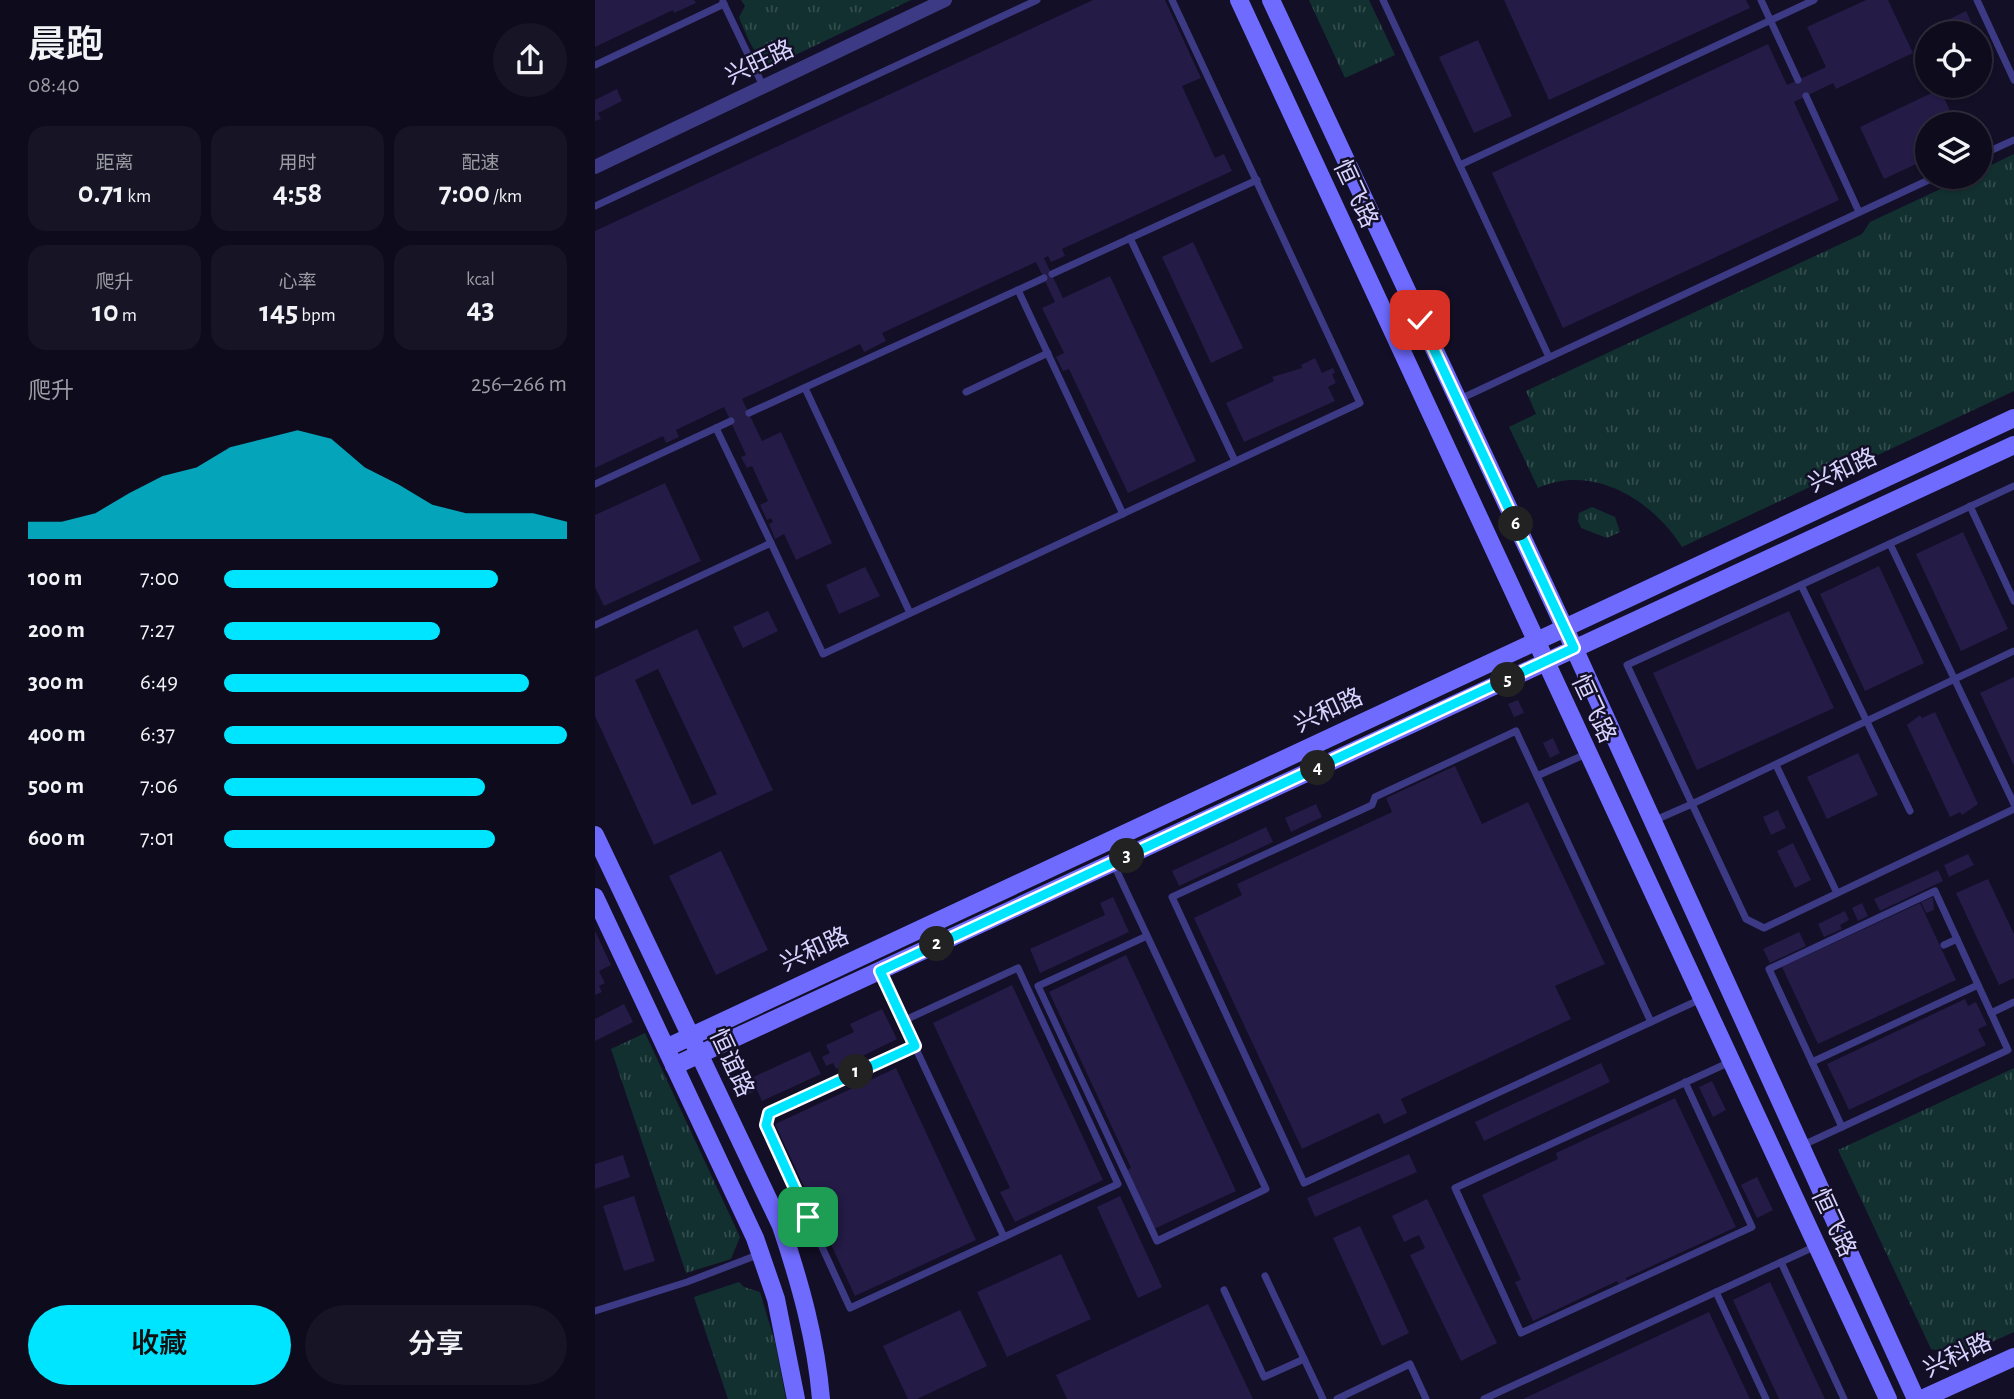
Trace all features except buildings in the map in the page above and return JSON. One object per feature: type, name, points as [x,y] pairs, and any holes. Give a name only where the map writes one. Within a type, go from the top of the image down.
[{"type":"main road","name":"恒飞路","points":[[1239,0],[1544,663],[1888,1399]]},
{"type":"main road","name":"恒飞路","points":[[1271,0],[1574,648],[1916,1399]]},
{"type":"main road","name":"兴和路","points":[[666,1048],[2014,418]]},
{"type":"main road","name":"兴和路","points":[[674,1066],[2014,445]]},
{"type":"main road","name":"恒谊路","points":[[595,835],[781,1226],[803,1292],[819,1368],[821,1399]]},
{"type":"main road","points":[[595,897],[760,1254],[776,1299],[796,1399]]},
{"type":"main road","name":"兴科路","points":[[1922,1399],[2014,1357]]},
{"type":"street","name":"兴旺路","points":[[595,167],[945,0]]},
{"type":"lane","points":[[595,206],[1037,0]]},
{"type":"lane","points":[[716,428],[823,654],[1360,402],[1172,0]]},
{"type":"lane","points":[[1383,0],[1549,357]]},
{"type":"lane","points":[[1761,0],[1798,80]]},
{"type":"lane","points":[[1460,165],[1814,0]]},
{"type":"lane","points":[[1977,0],[2014,80]]},
{"type":"lane","points":[[595,65],[724,2],[763,86]]},
{"type":"lane","points":[[1806,96],[1859,212]]},
{"type":"lane","points":[[1992,150],[2014,139]]},
{"type":"lane","points":[[749,414],[1257,180]]},
{"type":"lane","points":[[1458,400],[1915,186]]},
{"type":"lane","points":[[1131,239],[1235,461]]},
{"type":"lane","points":[[1018,290],[1123,513]]},
{"type":"lane","points":[[966,392],[1048,354]]},
{"type":"lane","points":[[805,388],[910,613]]},
{"type":"lane","points":[[595,484],[731,421]]},
{"type":"lane","points":[[1890,544],[2014,807],[1764,928],[1746,919],[1627,665],[2014,486]]},
{"type":"lane","points":[[1970,506],[2014,601]]},
{"type":"lane","points":[[595,625],[771,543]]},
{"type":"lane","points":[[1801,584],[1910,811]]},
{"type":"lane","points":[[1652,821],[2014,651]]},
{"type":"lane","points":[[1651,1022],[1517,731],[1375,797],[1372,805],[1172,897],[1304,1183],[1702,999]]},
{"type":"lane","points":[[1537,776],[1587,753]]},
{"type":"lane","points":[[1776,765],[1837,893]]},
{"type":"lane","points":[[1113,863],[1266,1189],[1157,1241],[1038,986],[1147,936]]},
{"type":"lane","points":[[1800,1146],[2008,1050],[1935,891],[1769,969],[1842,1126]]},
{"type":"lane","points":[[1944,945],[1957,939]]},
{"type":"lane","points":[[903,1021],[1018,968],[1118,1184],[850,1308],[766,1125],[769,1113],[915,1046]]},
{"type":"lane","points":[[880,971],[1004,1237]]},
{"type":"lane","points":[[1812,1062],[1978,985]]},
{"type":"lane","points":[[1991,1013],[2014,1003]]},
{"type":"lane","points":[[1685,1082],[1752,1227],[1521,1333],[1455,1188],[1685,1082],[1731,1061]]},
{"type":"lane","points":[[1484,1399],[1817,1245]]},
{"type":"lane","points":[[595,1311],[687,1282],[760,1254]]},
{"type":"lane","points":[[1781,1262],[1844,1399]]},
{"type":"lane","points":[[1265,1276],[1323,1399]]},
{"type":"lane","points":[[1224,1290],[1264,1377],[1304,1359]]},
{"type":"lane","points":[[1716,1292],[1766,1399]]},
{"type":"lane","points":[[1337,1399],[1410,1364],[1426,1399]]},
{"type":"green space","points":[[741,0],[911,0],[770,67],[755,51],[745,31],[739,17],[745,6]]},
{"type":"green space","points":[[1309,0],[1369,0],[1395,55],[1345,78]]},
{"type":"green space","points":[[2014,154],[2014,391],[1682,547],[1655,515],[1620,491],[1580,480],[1559,481],[1538,488],[1509,427],[1536,414],[1526,391],[1862,234],[1870,222],[1940,189],[1992,189],[1992,165]]},
{"type":"green space","points":[[1592,507],[1615,517],[1620,532],[1607,538],[1581,528],[1579,513]]},
{"type":"green space","points":[[645,1033],[740,1237],[731,1259],[686,1273],[611,1049]]},
{"type":"green space","points":[[2014,1068],[2014,1332],[1963,1355],[1931,1349],[1838,1150]]},
{"type":"green space","points":[[739,1282],[744,1287],[760,1292],[775,1342],[786,1399],[728,1399],[694,1297]]},
{"type":"route","points":[[808,1217],[766,1125],[769,1113],[915,1046],[880,971],[1574,648],[1420,320]]}]
